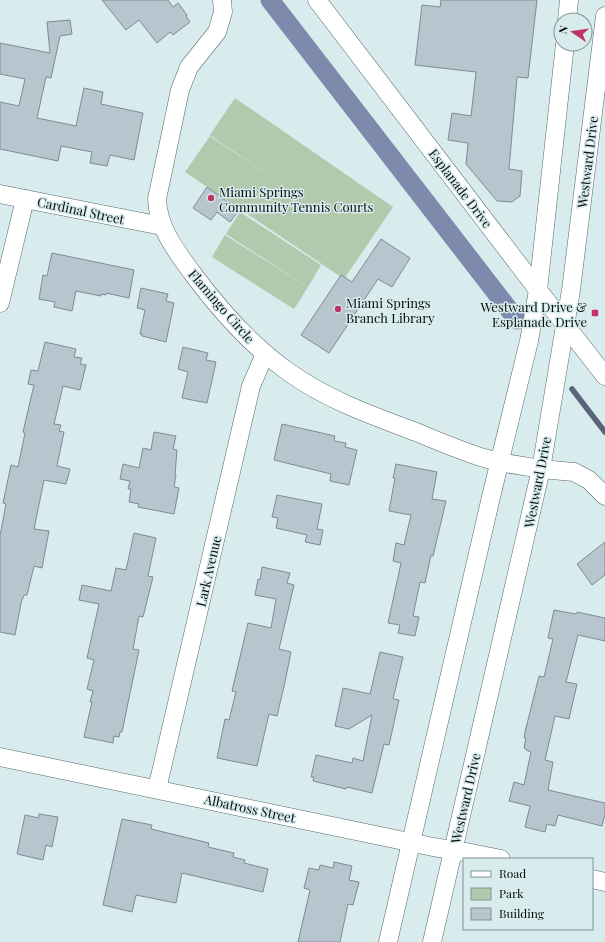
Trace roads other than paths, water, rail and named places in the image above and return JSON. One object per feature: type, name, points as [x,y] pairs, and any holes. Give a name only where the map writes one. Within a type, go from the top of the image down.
[{"type":"street","name":"Flamingo Circle","points":[[222,0],[223,12],[217,32],[189,67],[180,90],[157,199],[162,226],[173,246],[198,282],[265,354],[291,374],[343,403],[475,456],[499,462],[541,469],[574,472],[589,480],[605,496]]},
{"type":"street","name":"Esplanade Drive","points":[[317,0],[605,376]]},
{"type":"street","points":[[568,12],[569,0]]},
{"type":"street","name":"Westward Drive","points":[[432,942],[541,469],[566,325],[605,16]]},
{"type":"street","points":[[388,942],[499,462],[529,341],[538,290],[564,52]]},
{"type":"street","name":"Cardinal Street","points":[[0,194],[162,226]]},
{"type":"street","points":[[0,303],[25,199]]},
{"type":"street","name":"Lark Avenue","points":[[157,789],[251,386],[265,354]]},
{"type":"street","name":"Albatross Street","points":[[0,757],[411,842],[496,858]]},
{"type":"street","points":[[593,879],[605,882]]},
{"type":"waterway","points":[[270,0],[517,320]]},
{"type":"waterway","points":[[572,389],[605,432]]},
{"type":"place","name":"Miami Springs Community Tennis Courts","points":[[211,198]]},
{"type":"place","name":"Miami Springs Branch Library","points":[[338,309]]},
{"type":"place","name":"Westward Drive & Esplanade Drive","points":[[595,313]]}]
